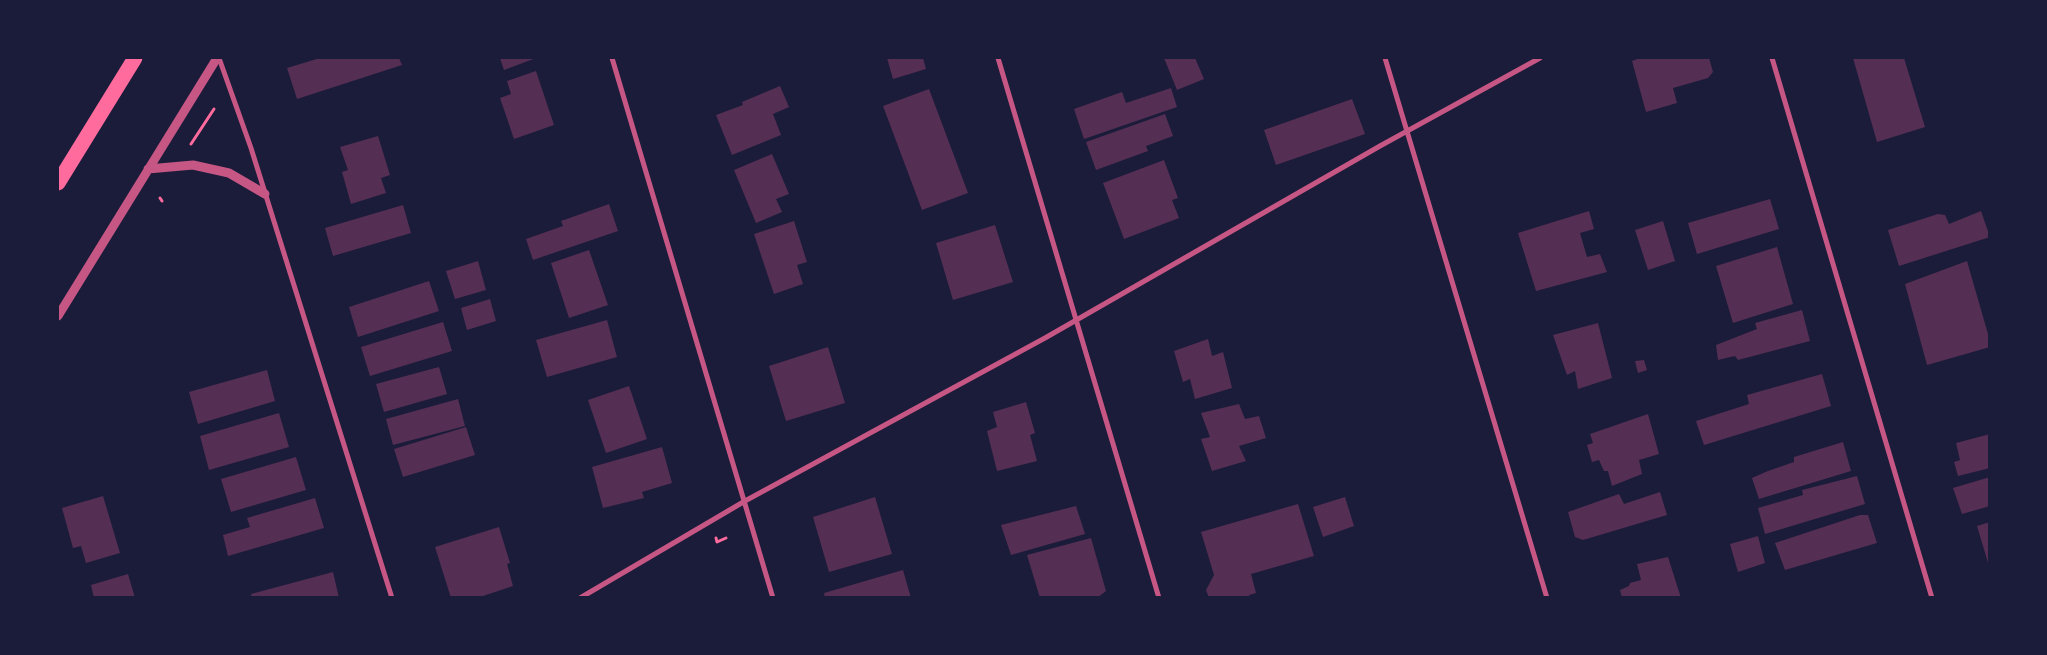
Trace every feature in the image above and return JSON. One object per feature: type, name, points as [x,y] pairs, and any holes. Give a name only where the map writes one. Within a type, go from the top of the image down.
[{"type":"highway","points":[[58,183],[136,58]]},
{"type":"street","points":[[58,316],[218,58]]},
{"type":"street","points":[[218,58],[251,148],[392,598]]},
{"type":"street","points":[[612,58],[773,598]]},
{"type":"street","points":[[998,58],[1159,598]]},
{"type":"street","points":[[1385,58],[1547,598]]},
{"type":"street","points":[[580,598],[745,501],[1045,338],[1380,146],[1540,58]]},
{"type":"street","points":[[1772,58],[1932,598]]},
{"type":"street","points":[[148,169],[194,165],[230,173],[265,194]]},
{"type":"path","points":[[188,150],[214,109]]},
{"type":"path","points":[[717,542],[726,538]]},
{"type":"building","points":[[320,58],[399,58],[402,65],[297,99],[287,68]]},
{"type":"building","points":[[500,58],[536,58],[504,70]]},
{"type":"building","points":[[887,58],[923,58],[926,69],[893,79]]},
{"type":"building","points":[[1164,58],[1195,58],[1204,79],[1177,90]]},
{"type":"building","points":[[1640,58],[1709,58],[1713,72],[1708,78],[1673,88],[1677,103],[1646,112],[1632,61]]},
{"type":"building","points":[[1853,58],[1904,58],[1925,127],[1877,142]]},
{"type":"building","points":[[536,71],[554,125],[514,139],[500,98],[511,94],[507,81]]},
{"type":"building","points":[[780,86],[789,107],[773,114],[781,135],[732,155],[716,115],[743,105],[742,102]]},
{"type":"building","points":[[1171,88],[1177,107],[1084,139],[1074,109],[1122,92],[1126,103]]},
{"type":"building","points":[[929,89],[968,193],[922,210],[883,106]]},
{"type":"building","points":[[1352,99],[1365,134],[1276,165],[1264,130]]},
{"type":"building","points":[[1165,114],[1173,136],[1146,146],[1148,151],[1096,170],[1086,142]]},
{"type":"building","points":[[378,136],[390,175],[381,178],[386,193],[351,204],[342,172],[348,170],[340,147]]},
{"type":"building","points":[[772,154],[789,194],[776,199],[782,212],[756,223],[734,170]]},
{"type":"building","points":[[1164,160],[1178,198],[1172,200],[1179,218],[1124,239],[1103,183]]},
{"type":"building","points":[[1770,199],[1779,229],[1697,254],[1688,223]]},
{"type":"building","points":[[609,204],[618,231],[533,260],[526,239],[563,226],[561,221]]},
{"type":"building","points":[[403,205],[411,233],[333,256],[325,228]]},
{"type":"building","points":[[1589,211],[1594,229],[1580,233],[1587,257],[1600,254],[1607,272],[1536,291],[1518,233]]},
{"type":"building","points":[[1981,211],[1990,237],[1899,266],[1888,230],[1938,214],[1945,215],[1949,224]]},
{"type":"building","points":[[794,221],[807,262],[797,265],[803,284],[774,294],[754,234]]},
{"type":"building","points":[[1663,221],[1675,261],[1648,270],[1635,230]]},
{"type":"building","points":[[995,225],[1013,282],[953,300],[936,243]]},
{"type":"building","points":[[1777,247],[1793,304],[1733,323],[1716,266]]},
{"type":"building","points":[[589,250],[608,305],[569,318],[551,263]]},
{"type":"building","points":[[478,261],[486,290],[455,299],[446,271]]},
{"type":"building","points":[[1967,261],[1990,341],[1990,347],[1927,365],[1905,284]]},
{"type":"building","points":[[429,281],[439,311],[358,337],[349,307]]},
{"type":"building","points":[[490,299],[496,321],[467,330],[461,308]]},
{"type":"building","points":[[1802,310],[1810,341],[1738,360],[1735,356],[1718,360],[1716,345],[1757,329],[1755,323]]},
{"type":"building","points":[[607,320],[617,357],[547,377],[536,340]]},
{"type":"building","points":[[443,322],[452,351],[370,376],[361,347]]},
{"type":"building","points":[[1598,323],[1612,378],[1578,389],[1575,371],[1567,375],[1553,335]]},
{"type":"building","points":[[1208,339],[1212,356],[1223,352],[1232,388],[1195,399],[1190,379],[1183,382],[1174,351]]},
{"type":"building","points":[[828,347],[845,403],[786,421],[769,366]]},
{"type":"building","points":[[1644,360],[1647,370],[1638,373],[1635,361]]},
{"type":"building","points":[[439,367],[447,394],[384,412],[376,384]]},
{"type":"building","points":[[267,370],[275,401],[198,424],[189,392]]},
{"type":"building","points":[[1822,374],[1831,406],[1704,445],[1696,421],[1749,404],[1747,395]]},
{"type":"building","points":[[629,386],[647,439],[606,453],[588,400]]},
{"type":"building","points":[[458,399],[465,426],[393,445],[386,419]]},
{"type":"building","points":[[1026,402],[1035,433],[1030,435],[1037,461],[997,471],[987,431],[997,427],[993,412]]},
{"type":"building","points":[[1239,404],[1245,419],[1259,416],[1266,438],[1239,446],[1246,461],[1212,471],[1201,439],[1210,437],[1201,413]]},
{"type":"building","points":[[279,413],[289,447],[209,470],[200,436]]},
{"type":"building","points":[[1648,414],[1659,454],[1639,460],[1642,474],[1612,486],[1608,471],[1604,471],[1599,460],[1592,462],[1587,445],[1593,443],[1590,434]]},
{"type":"building","points":[[466,427],[475,455],[403,477],[394,449]]},
{"type":"building","points":[[1990,434],[1990,468],[1958,476],[1954,462],[1960,460],[1956,443]]},
{"type":"building","points":[[1843,442],[1851,471],[1759,499],[1752,478],[1794,462],[1794,457]]},
{"type":"building","points":[[662,447],[672,483],[642,492],[644,498],[603,508],[592,467]]},
{"type":"building","points":[[296,457],[306,490],[231,512],[221,479]]},
{"type":"building","points":[[1857,476],[1865,504],[1765,534],[1758,508],[1803,495],[1802,490]]},
{"type":"building","points":[[1990,477],[1990,506],[1962,514],[1953,488]]},
{"type":"building","points":[[1660,492],[1667,515],[1583,540],[1575,537],[1568,512],[1619,494],[1624,504]]},
{"type":"building","points":[[103,496],[120,553],[86,563],[81,546],[73,548],[62,508]]},
{"type":"building","points":[[875,497],[892,554],[829,572],[813,517]]},
{"type":"building","points":[[1345,497],[1354,526],[1323,537],[1313,507]]},
{"type":"building","points":[[315,498],[324,528],[228,556],[223,535],[250,527],[247,518]]},
{"type":"building","points":[[1298,504],[1314,556],[1251,574],[1256,593],[1249,595],[1250,598],[1209,598],[1206,590],[1214,575],[1201,532]]},
{"type":"building","points":[[1076,506],[1085,534],[1011,555],[1001,525]]},
{"type":"building","points":[[1860,515],[1868,515],[1877,543],[1785,570],[1775,543]]},
{"type":"building","points":[[1990,522],[1990,566],[1989,566],[1977,526]]},
{"type":"building","points":[[499,527],[510,563],[507,564],[513,586],[477,598],[451,598],[435,547]]},
{"type":"building","points":[[1758,536],[1765,563],[1738,572],[1730,544]]},
{"type":"building","points":[[1091,538],[1106,591],[1097,598],[1040,598],[1027,555]]},
{"type":"building","points":[[1668,557],[1681,598],[1622,598],[1620,590],[1629,586],[1630,583],[1641,580],[1637,564]]},
{"type":"building","points":[[903,570],[911,598],[825,598],[824,593]]},
{"type":"building","points":[[333,572],[339,598],[252,598],[251,594]]},
{"type":"building","points":[[128,574],[135,598],[94,598],[91,585]]}]
